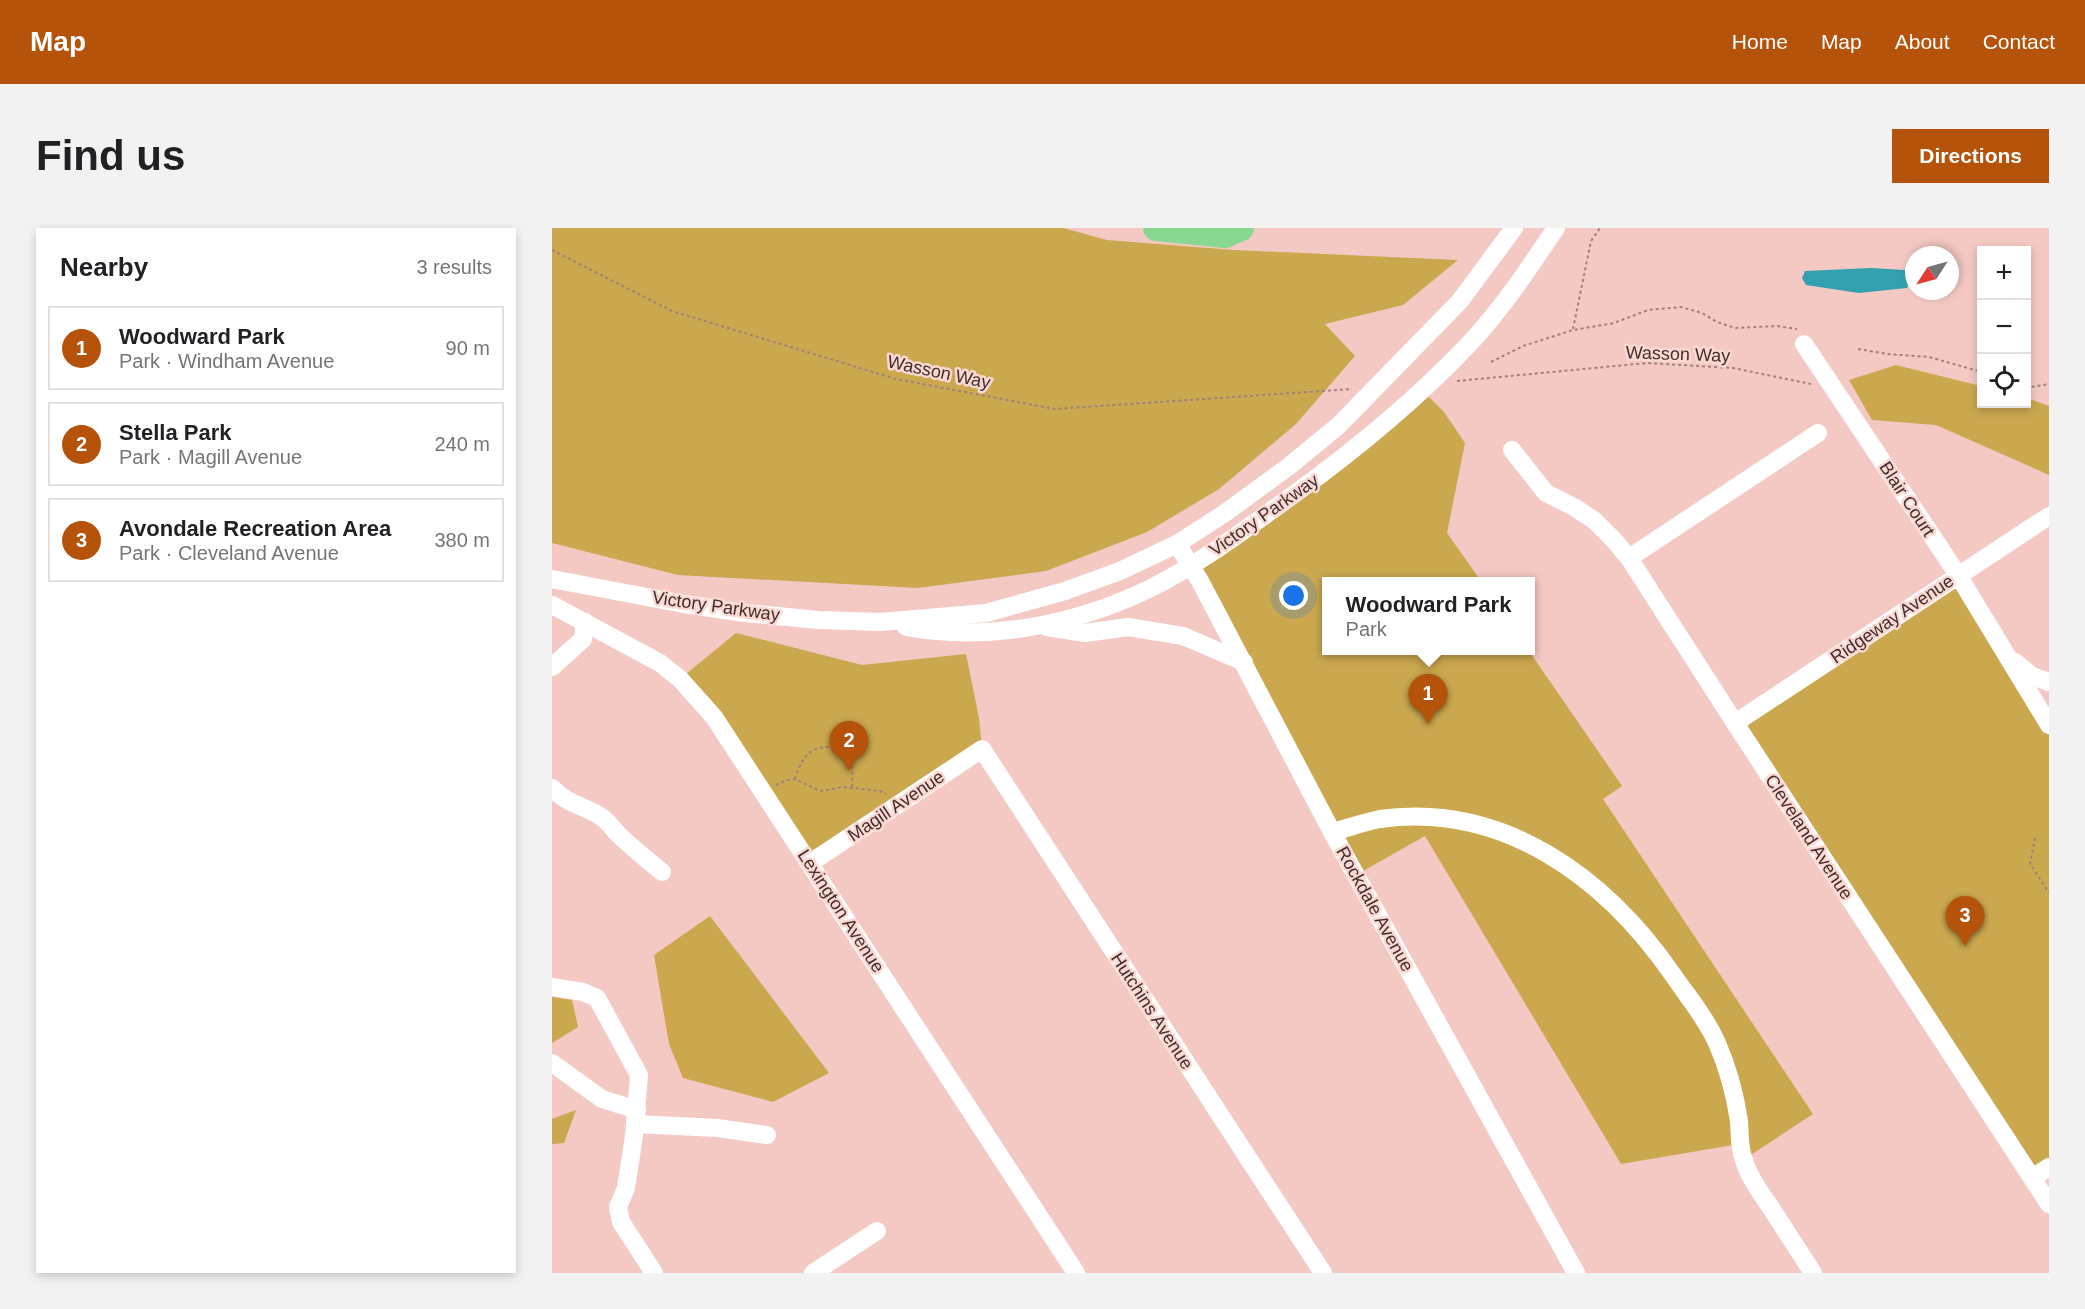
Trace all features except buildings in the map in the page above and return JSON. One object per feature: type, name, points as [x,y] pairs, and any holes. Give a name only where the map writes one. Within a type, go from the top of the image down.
[{"type":"highway","points":[[1156,228],[1225,235],[1241,228]]},
{"type":"street","name":"Victory Parkway","points":[[552,579],[745,613],[819,620],[880,622],[986,613],[1023,604],[1120,571],[1177,544],[1225,513],[1288,467],[1338,426],[1460,301],[1514,228]]},
{"type":"street","name":"Victory Parkway","points":[[880,622],[936,633],[986,632],[1040,626],[1111,605],[1149,589],[1191,566],[1312,481],[1364,441],[1422,390],[1469,344],[1498,309],[1556,228]]},
{"type":"street","name":"Blair Court","points":[[1800,336],[1958,575],[2049,725]]},
{"type":"street","points":[[1629,558],[1818,434]]},
{"type":"street","name":"Cleveland Avenue","points":[[1512,450],[1546,493],[1595,521],[1629,558],[2049,1204]]},
{"type":"street","name":"Ridgeway Avenue","points":[[1735,723],[2049,516]]},
{"type":"street","name":"Rockdale Avenue","points":[[1177,544],[1244,662],[1332,832],[1576,1273]]},
{"type":"street","name":"Lexington Avenue","points":[[552,605],[644,653],[680,679],[714,717],[1076,1273]]},
{"type":"street","points":[[552,667],[583,639],[585,622]]},
{"type":"street","points":[[1040,626],[1084,633],[1128,627],[1182,636],[1244,662]]},
{"type":"street","name":"Blair Court","points":[[2008,656],[2032,676],[2049,682]]},
{"type":"street","name":"Magill Avenue","points":[[810,863],[982,749]]},
{"type":"street","name":"Hutchins Avenue","points":[[982,749],[1323,1273]]},
{"type":"street","points":[[552,788],[572,804],[594,812],[606,820],[616,832],[662,872]]},
{"type":"street","points":[[1332,832],[1379,819],[1443,819],[1468,823],[1522,841],[1550,854],[1609,898],[1654,948],[1717,1042],[1735,1097],[1739,1144],[1743,1160],[1751,1178],[1813,1273]]},
{"type":"street","points":[[552,987],[583,992],[597,998],[639,1075],[636,1117],[626,1188],[620,1200],[618,1215],[654,1273]]},
{"type":"street","points":[[552,1063],[602,1099],[636,1117],[766,1135]]},
{"type":"street","points":[[2032,1178],[2049,1167]]},
{"type":"street","points":[[813,1273],[877,1231]]},
{"type":"path","points":[[1573,330],[1591,241],[1600,228]]},
{"type":"path","name":"Wasson Way","points":[[552,250],[672,311],[896,379],[1055,409],[1342,390]]},
{"type":"path","points":[[1491,362],[1523,346],[1573,330],[1614,322],[1648,310],[1681,307],[1702,313],[1717,322],[1735,328],[1777,326],[1800,336]]},
{"type":"path","points":[[1858,349],[1929,357],[1977,371]]},
{"type":"path","name":"Wasson Way","points":[[1506,377],[1647,363],[1733,369],[1835,390]]},
{"type":"path","points":[[2031,387],[2049,384]]},
{"type":"path","points":[[795,779],[808,754],[820,745],[839,747],[850,760],[853,770],[852,788]]},
{"type":"path","points":[[764,793],[787,780],[795,779],[820,790],[852,788],[880,791],[888,795],[896,806]]},
{"type":"path","points":[[2036,838],[2030,864],[2049,893]]},
{"type":"shaded area","points":[[552,228],[1063,228],[1107,240],[1234,250],[1458,260],[1403,305],[1325,324],[1355,356],[1296,424],[1219,489],[1147,532],[1046,571],[918,588],[678,575],[552,543]]},
{"type":"shaded area","points":[[1896,365],[1977,385],[1977,408],[2031,408],[2031,399],[2049,406],[2049,475],[1936,425],[1872,420],[1849,380]]},
{"type":"shaded area","points":[[1422,390],[1444,412],[1465,443],[1447,533],[1478,577],[1322,577],[1322,655],[1532,655],[1622,786],[1603,799],[1813,1114],[1743,1160],[1739,1144],[1621,1164],[1425,836],[1356,875],[1191,565]]},
{"type":"shaded area","points":[[1958,575],[2049,725],[2049,1167],[2032,1178],[1735,723]]},
{"type":"shaded area","points":[[736,633],[862,665],[966,654],[979,718],[982,749],[810,863],[680,679]]},
{"type":"shaded area","points":[[710,916],[829,1073],[773,1102],[683,1078],[669,1044],[654,955]]},
{"type":"shaded area","points":[[552,997],[572,1000],[578,1027],[552,1043]]},
{"type":"shaded area","points":[[576,1110],[564,1143],[552,1144],[552,1119]]},
{"type":"water","points":[[1871,268],[1905,270],[1905,288],[1859,293],[1806,285],[1802,278],[1805,271]]},
{"type":"place","name":"Woodward Park","points":[[1428,724]]},
{"type":"place","name":"Stella Park","points":[[849,771]]},
{"type":"place","name":"Avondale Recreation Area","points":[[1965,946]]}]
